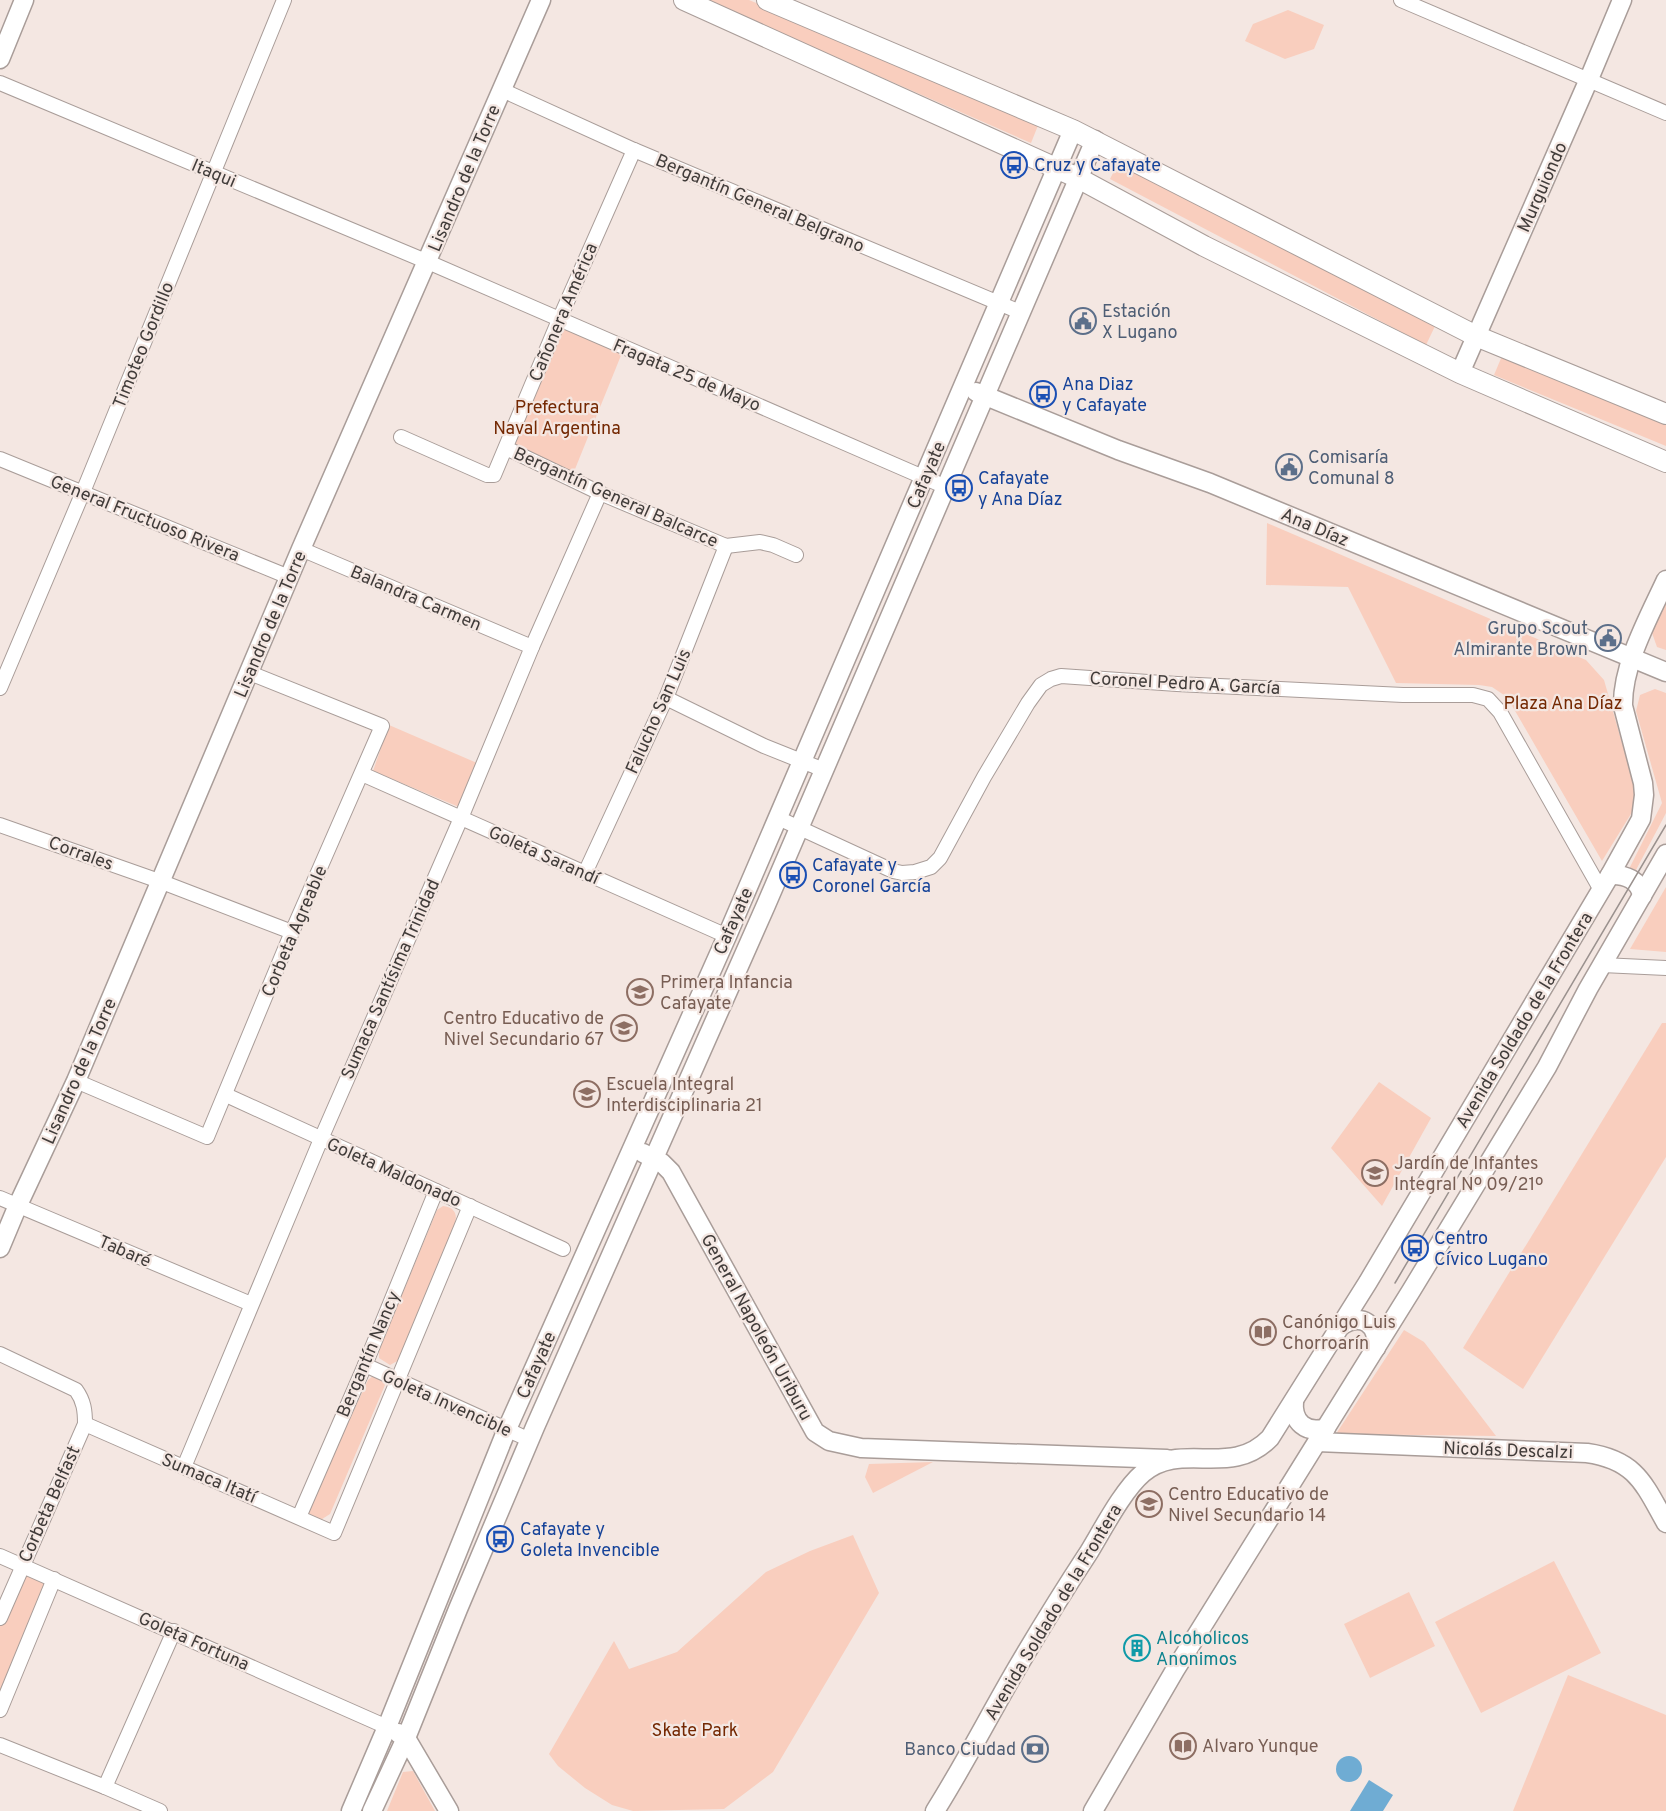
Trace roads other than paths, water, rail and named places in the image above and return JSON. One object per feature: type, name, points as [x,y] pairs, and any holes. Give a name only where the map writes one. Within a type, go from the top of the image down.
[{"type":"main road","points":[[684,0],[1078,178],[1306,298],[1460,373],[1666,462]]},
{"type":"main road","points":[[767,0],[1095,140],[1476,336],[1666,414]]},
{"type":"street","points":[[0,59],[24,0]]},
{"type":"street","name":"Timoteo Gordillo","points":[[0,688],[83,492],[284,0]]},
{"type":"street","name":"Lisandro de la Torre","points":[[0,1248],[76,1081],[301,549],[541,0]]},
{"type":"street","points":[[1401,0],[1666,113]]},
{"type":"street","name":"Murguiondo","points":[[1460,373],[1622,0]]},
{"type":"street","name":"Itaqui","points":[[0,83],[428,262]]},
{"type":"street","name":"Bergantín General Belgrano","points":[[502,90],[634,150],[1020,312]]},
{"type":"street","name":"Cafayate","points":[[351,1811],[507,1429],[727,936],[1073,130]]},
{"type":"street","name":"Cafayate","points":[[372,1811],[406,1737],[530,1440],[799,828],[1095,140]]},
{"type":"street","name":"Cañonera América","points":[[494,475],[634,150]]},
{"type":"street","name":"Fragata 25 de Mayo","points":[[428,262],[946,487]]},
{"type":"street","name":"Ana Díaz","points":[[963,386],[1118,450],[1210,483],[1666,672]]},
{"type":"street","name":"Bergantín General Balcarce","points":[[401,437],[487,475],[494,475]]},
{"type":"street","name":"Bergantín General Balcarce","points":[[506,448],[600,493],[726,546],[760,542],[796,555]]},
{"type":"street","name":"General Fructuoso Rivera","points":[[0,459],[289,577]]},
{"type":"street","name":"Sumaca Santísima Trinidad","points":[[184,1467],[321,1139],[600,493]]},
{"type":"street","name":"Falucho San Luis","points":[[585,873],[666,698],[726,546]]},
{"type":"street","name":"Balandra Carmen","points":[[301,549],[532,647]]},
{"type":"street","name":"Avenida Soldado de la Frontera","points":[[935,1811],[1017,1667],[1130,1487],[1154,1465],[1168,1460],[1232,1458],[1248,1454],[1261,1447],[1270,1438],[1341,1326],[1636,830],[1644,807],[1644,795],[1640,767],[1623,706],[1625,684],[1632,658],[1666,580]]},
{"type":"street","name":"Corbeta Agreable","points":[[76,1081],[207,1137],[226,1095],[292,932],[382,726],[250,673]]},
{"type":"street","name":"Coronel Pedro A. García","points":[[778,818],[893,871],[915,872],[931,867],[944,853],[984,777],[1028,703],[1041,685],[1061,676],[1391,694],[1473,695],[1488,699],[1500,712],[1605,882]]},
{"type":"street","points":[[666,698],[756,742],[824,770]]},
{"type":"street","name":"Goleta Sarandí","points":[[362,774],[727,936]]},
{"type":"street","name":"Corrales","points":[[0,825],[162,882],[292,932]]},
{"type":"street","points":[[1093,1811],[1175,1670],[1376,1348],[1547,1067],[1602,964],[1666,854]]},
{"type":"street","points":[[1605,882],[1618,875],[1634,879],[1642,896]]},
{"type":"street","points":[[1602,964],[1666,968]]},
{"type":"street","name":"Goleta Maldonado","points":[[226,1095],[563,1250]]},
{"type":"street","name":"General Napoleón Uriburu","points":[[632,1148],[653,1157],[671,1172],[815,1432],[829,1441],[861,1448],[1168,1460]]},
{"type":"street","name":"Bergantín Nancy","points":[[298,1517],[436,1191]]},
{"type":"street","name":"Tabaré","points":[[0,1198],[251,1304]]},
{"type":"street","name":"Bergantín Nancy","points":[[334,1533],[470,1206]]},
{"type":"street","points":[[1341,1326],[1358,1319],[1366,1322],[1374,1329],[1377,1338],[1376,1348]]},
{"type":"street","name":"Corbeta Belfast","points":[[0,1354],[76,1390],[85,1410],[85,1424],[0,1618]]},
{"type":"street","name":"Goleta Invencible","points":[[364,1365],[530,1440]]},
{"type":"street","name":"Nicolás Descalzi","points":[[1293,1401],[1293,1410],[1302,1426],[1317,1430],[1321,1435],[1606,1455],[1622,1462],[1635,1474],[1666,1524]]},
{"type":"street","name":"Sumaca Itatí","points":[[85,1424],[334,1533]]},
{"type":"street","name":"Goleta Fortuna","points":[[0,1556],[387,1727]]},
{"type":"street","name":"Corbeta Belfast","points":[[0,1710],[54,1579]]},
{"type":"street","points":[[105,1787],[174,1631]]},
{"type":"street","points":[[387,1727],[406,1737],[449,1811]]},
{"type":"street","points":[[0,1745],[160,1811]]},
{"type":"water","points":[[1349,1756],[1358,1760],[1362,1769],[1358,1778],[1349,1782],[1340,1778],[1336,1769],[1340,1760]]},
{"type":"water","points":[[1369,1780],[1393,1795],[1383,1811],[1350,1811]]},
{"type":"tram line","points":[[1395,1283],[1666,825]]},
{"type":"place","name":"Cruz y Cafayate","points":[[1014,165]]},
{"type":"place","name":"Estación X Lugano","points":[[1083,321]]},
{"type":"place","name":"Ana Diaz y Cafayate","points":[[1043,394]]},
{"type":"place","name":"Comisaría Comunal 8","points":[[1289,467]]},
{"type":"place","name":"Cafayate y Ana Díaz","points":[[959,488]]},
{"type":"place","name":"Grupo Scout Almirante Brown","points":[[1608,638]]},
{"type":"place","name":"Cafayate y Coronel García","points":[[793,875]]},
{"type":"place","name":"Primera Infancia Cafayate","points":[[640,992]]},
{"type":"place","name":"Centro Educativo de Nivel Secundario 67","points":[[624,1028]]},
{"type":"place","name":"Escuela Integral Interdisciplinaria 21","points":[[587,1094]]},
{"type":"place","name":"Jardín de Infantes Integral Nº 09/21º","points":[[1375,1173]]},
{"type":"place","name":"Centro Cívico Lugano","points":[[1415,1248]]},
{"type":"place","name":"Canónigo Luis Chorroarín","points":[[1263,1332]]},
{"type":"place","name":"Centro Educativo de Nivel Secundario 14","points":[[1149,1504]]},
{"type":"place","name":"Cafayate y Goleta Invencible","points":[[500,1539]]},
{"type":"place","name":"Alcoholicos Anonimos","points":[[1137,1648]]},
{"type":"place","name":"Alvaro Yunque","points":[[1183,1746]]},
{"type":"place","name":"Banco Ciudad","points":[[1035,1749]]},
{"type":"park label","name":"Prefectura Naval Argentina","points":[[557,417]]},
{"type":"park label","name":"Plaza Ana Díaz","points":[[1563,703]]},
{"type":"park label","name":"Skate Park","points":[[695,1730]]}]
